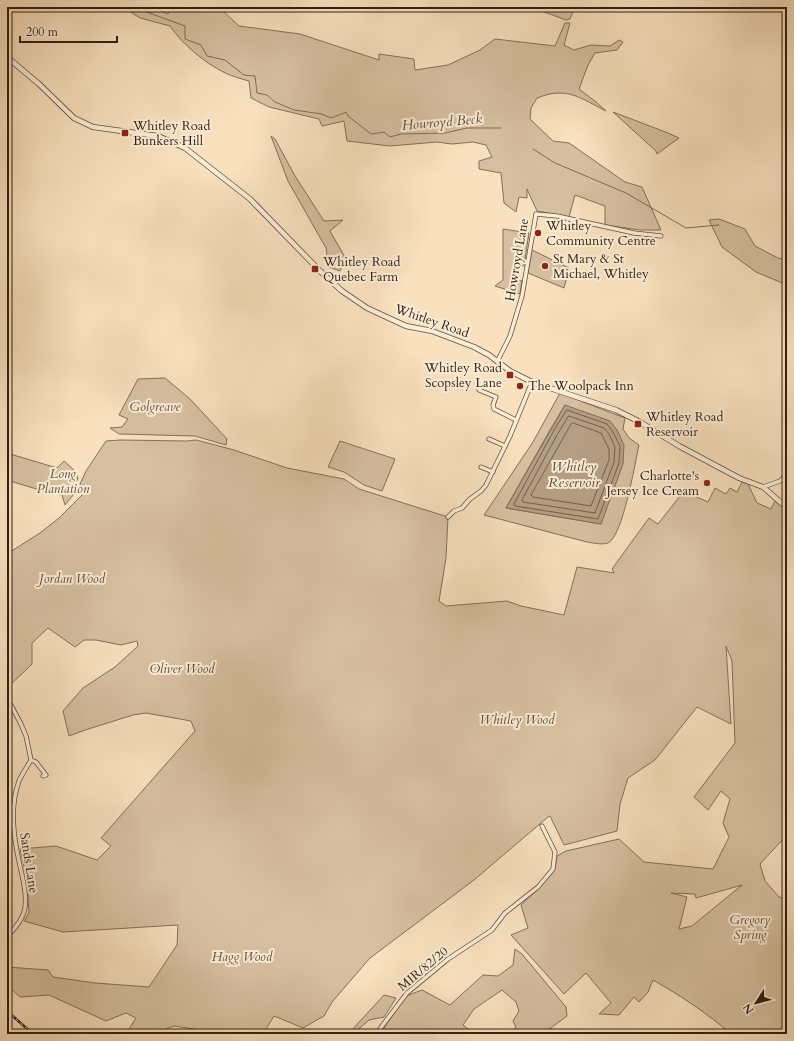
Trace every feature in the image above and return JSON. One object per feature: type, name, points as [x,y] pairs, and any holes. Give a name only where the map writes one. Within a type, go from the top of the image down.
[{"type":"street","name":"Whitley Road","points":[[7,58],[39,84],[74,118],[93,127],[158,136],[185,148],[250,199],[320,271],[342,291],[367,308],[406,326],[432,331],[458,340],[479,350],[510,371],[532,382],[616,410],[640,422],[679,446],[740,478],[763,487],[787,508]]},
{"type":"street","name":"Howroyd Lane","points":[[497,362],[510,336],[522,296],[536,214],[557,216],[634,233],[661,236]]},
{"type":"street","points":[[448,517],[462,508],[474,496],[482,491],[486,485],[505,446],[532,382]]},
{"type":"street","points":[[479,390],[496,397],[493,405],[494,409],[516,420]]},
{"type":"street","points":[[489,438],[505,446]]},
{"type":"street","points":[[481,467],[493,472]]},
{"type":"street","points":[[763,487],[780,481],[787,474]]},
{"type":"street","points":[[7,698],[23,729],[31,760],[36,762],[46,775],[43,776]]},
{"type":"street","name":"Sands Lane","points":[[7,937],[20,922],[25,904],[23,880],[14,841],[14,807],[19,782],[31,760]]},
{"type":"street","name":"MIR/82/20","points":[[376,1034],[407,993],[448,959],[492,930],[505,913],[538,886],[553,869],[555,852],[542,826]]},
{"type":"green space","points":[[123,7],[156,7],[162,12],[168,14],[173,7],[219,7],[239,26],[300,34],[379,60],[379,54],[414,59],[415,70],[448,65],[480,50],[495,39],[555,46],[565,23],[570,23],[564,45],[574,50],[591,45],[610,46],[619,40],[623,42],[617,50],[595,53],[588,65],[579,89],[606,111],[573,95],[557,93],[537,98],[531,108],[530,119],[553,141],[569,143],[625,182],[642,187],[661,230],[640,230],[605,225],[605,206],[575,195],[569,217],[537,211],[527,189],[527,198],[519,197],[516,212],[504,203],[501,173],[479,169],[479,161],[492,157],[486,145],[473,142],[452,144],[437,142],[390,146],[347,141],[344,121],[322,126],[319,119],[269,107],[251,98],[249,81],[225,73],[210,64],[188,47],[170,26],[140,18]]},
{"type":"green space","points":[[531,7],[574,8],[570,19],[566,20]]},
{"type":"green space","points":[[613,112],[679,138],[657,154],[656,151]]},
{"type":"green space","points":[[271,136],[275,139],[295,176],[324,221],[343,220],[330,231],[346,259],[340,271],[329,267],[326,248],[288,181]]},
{"type":"green space","points":[[719,219],[745,229],[755,246],[778,258],[787,260],[787,285],[756,272],[722,247],[709,220]]},
{"type":"green space","points":[[503,229],[529,233],[524,266],[516,264],[513,279],[522,281],[520,294],[495,286],[503,280]]},
{"type":"green space","points":[[532,250],[569,268],[564,288],[528,273]]},
{"type":"green space","name":"Golgreave","points":[[165,378],[190,399],[227,439],[226,445],[195,436],[119,434],[110,428],[122,427],[128,419],[119,415],[138,379]]},
{"type":"green space","points":[[560,393],[625,418],[623,429],[629,438],[639,445],[628,498],[619,527],[613,538],[608,543],[600,544],[587,542],[484,515],[533,442]],"holes":[[[565,405],[601,524],[506,508]]]},
{"type":"green space","points":[[196,440],[234,450],[287,468],[344,479],[359,489],[448,517],[446,558],[439,601],[446,606],[507,601],[521,606],[564,615],[577,567],[614,573],[612,569],[649,518],[658,524],[684,491],[708,502],[715,488],[726,494],[730,488],[737,492],[742,482],[748,484],[757,503],[771,509],[775,501],[787,511],[787,835],[760,864],[765,881],[779,897],[787,899],[787,1034],[731,1034],[694,1005],[653,980],[648,992],[639,1002],[634,997],[619,1015],[599,1014],[611,1003],[586,973],[564,994],[511,935],[528,928],[521,905],[540,887],[555,869],[557,856],[566,851],[619,839],[644,862],[713,869],[729,837],[723,823],[730,799],[721,791],[708,810],[694,797],[735,743],[732,661],[726,646],[731,724],[697,707],[655,760],[628,778],[620,804],[617,831],[564,845],[550,816],[548,817],[474,880],[370,958],[332,1002],[324,1016],[303,1028],[274,1016],[263,1034],[226,1034],[174,1026],[152,1034],[129,1034],[127,1032],[136,1018],[126,1013],[106,1021],[49,995],[20,997],[7,985],[7,967],[48,970],[53,977],[95,983],[149,987],[177,945],[178,925],[63,932],[24,921],[29,913],[27,879],[20,849],[56,846],[97,860],[111,846],[101,838],[195,731],[191,721],[146,713],[133,715],[69,736],[63,711],[83,688],[115,667],[138,646],[137,641],[121,645],[96,640],[84,640],[75,647],[48,628],[32,643],[32,664],[7,688],[7,554],[40,533],[59,518],[84,493],[80,484],[86,471],[106,441]],"holes":[[[742,885],[692,926],[679,929],[687,897],[671,893],[695,894],[696,898]]]},
{"type":"green space","points":[[340,441],[395,459],[382,491],[364,485],[344,472],[328,467]]},
{"type":"green space","name":"Long Plantation","points":[[7,453],[57,468],[64,461],[74,470],[78,478],[75,485],[74,494],[65,505],[62,495],[7,480]]},
{"type":"green space","points":[[515,949],[522,954],[566,1007],[567,1016],[543,1034],[511,1034],[516,1027],[513,1021],[519,1011],[516,1002],[502,990],[474,1009],[463,1025],[474,1034],[380,1034],[406,996],[422,990],[450,1005],[483,975],[498,976],[513,965]]},
{"type":"green space","points":[[384,995],[396,998],[384,1017],[369,1020],[353,1034],[351,1031]]},
{"type":"water","name":"Whitley Reservoir","points":[[565,405],[610,421],[617,430],[624,445],[623,464],[601,524],[506,508]]},
{"type":"waterway","name":"Howroyd Beck","points":[[133,7],[185,26],[185,39],[201,45],[207,56],[225,60],[244,75],[255,76],[257,93],[267,95],[275,102],[294,110],[322,114],[331,118],[346,112],[348,116],[371,134],[384,132],[390,137],[401,134],[445,133],[467,128],[501,128]]},
{"type":"waterway","name":"Howroyd Beck","points":[[533,149],[555,163],[626,193],[686,228],[719,225]]},
{"type":"railway","points":[[7,1011],[33,1034]]},
{"type":"place","name":"Whitley Road Bunkers Hill","points":[[125,133]]},
{"type":"place","name":"Whitley Community Centre","points":[[538,233]]},
{"type":"place","name":"St Mary & St Michael, Whitley","points":[[545,266]]},
{"type":"place","name":"Whitley Road Quebec Farm","points":[[315,269]]},
{"type":"place","name":"Whitley Road Scopsley Lane","points":[[510,375]]},
{"type":"place","name":"The Woolpack Inn","points":[[520,386]]},
{"type":"place","name":"Whitley Road Reservoir","points":[[638,424]]},
{"type":"place","name":"Charlotte's Jersey Ice Cream","points":[[707,483]]},
{"type":"park label","name":"Jordan Wood","points":[[72,579]]},
{"type":"park label","name":"Oliver Wood","points":[[182,669]]},
{"type":"park label","name":"Whitley Wood","points":[[517,720]]},
{"type":"park label","name":"Gregory Spring","points":[[750,928]]},
{"type":"park label","name":"Hagg Wood","points":[[242,957]]}]
